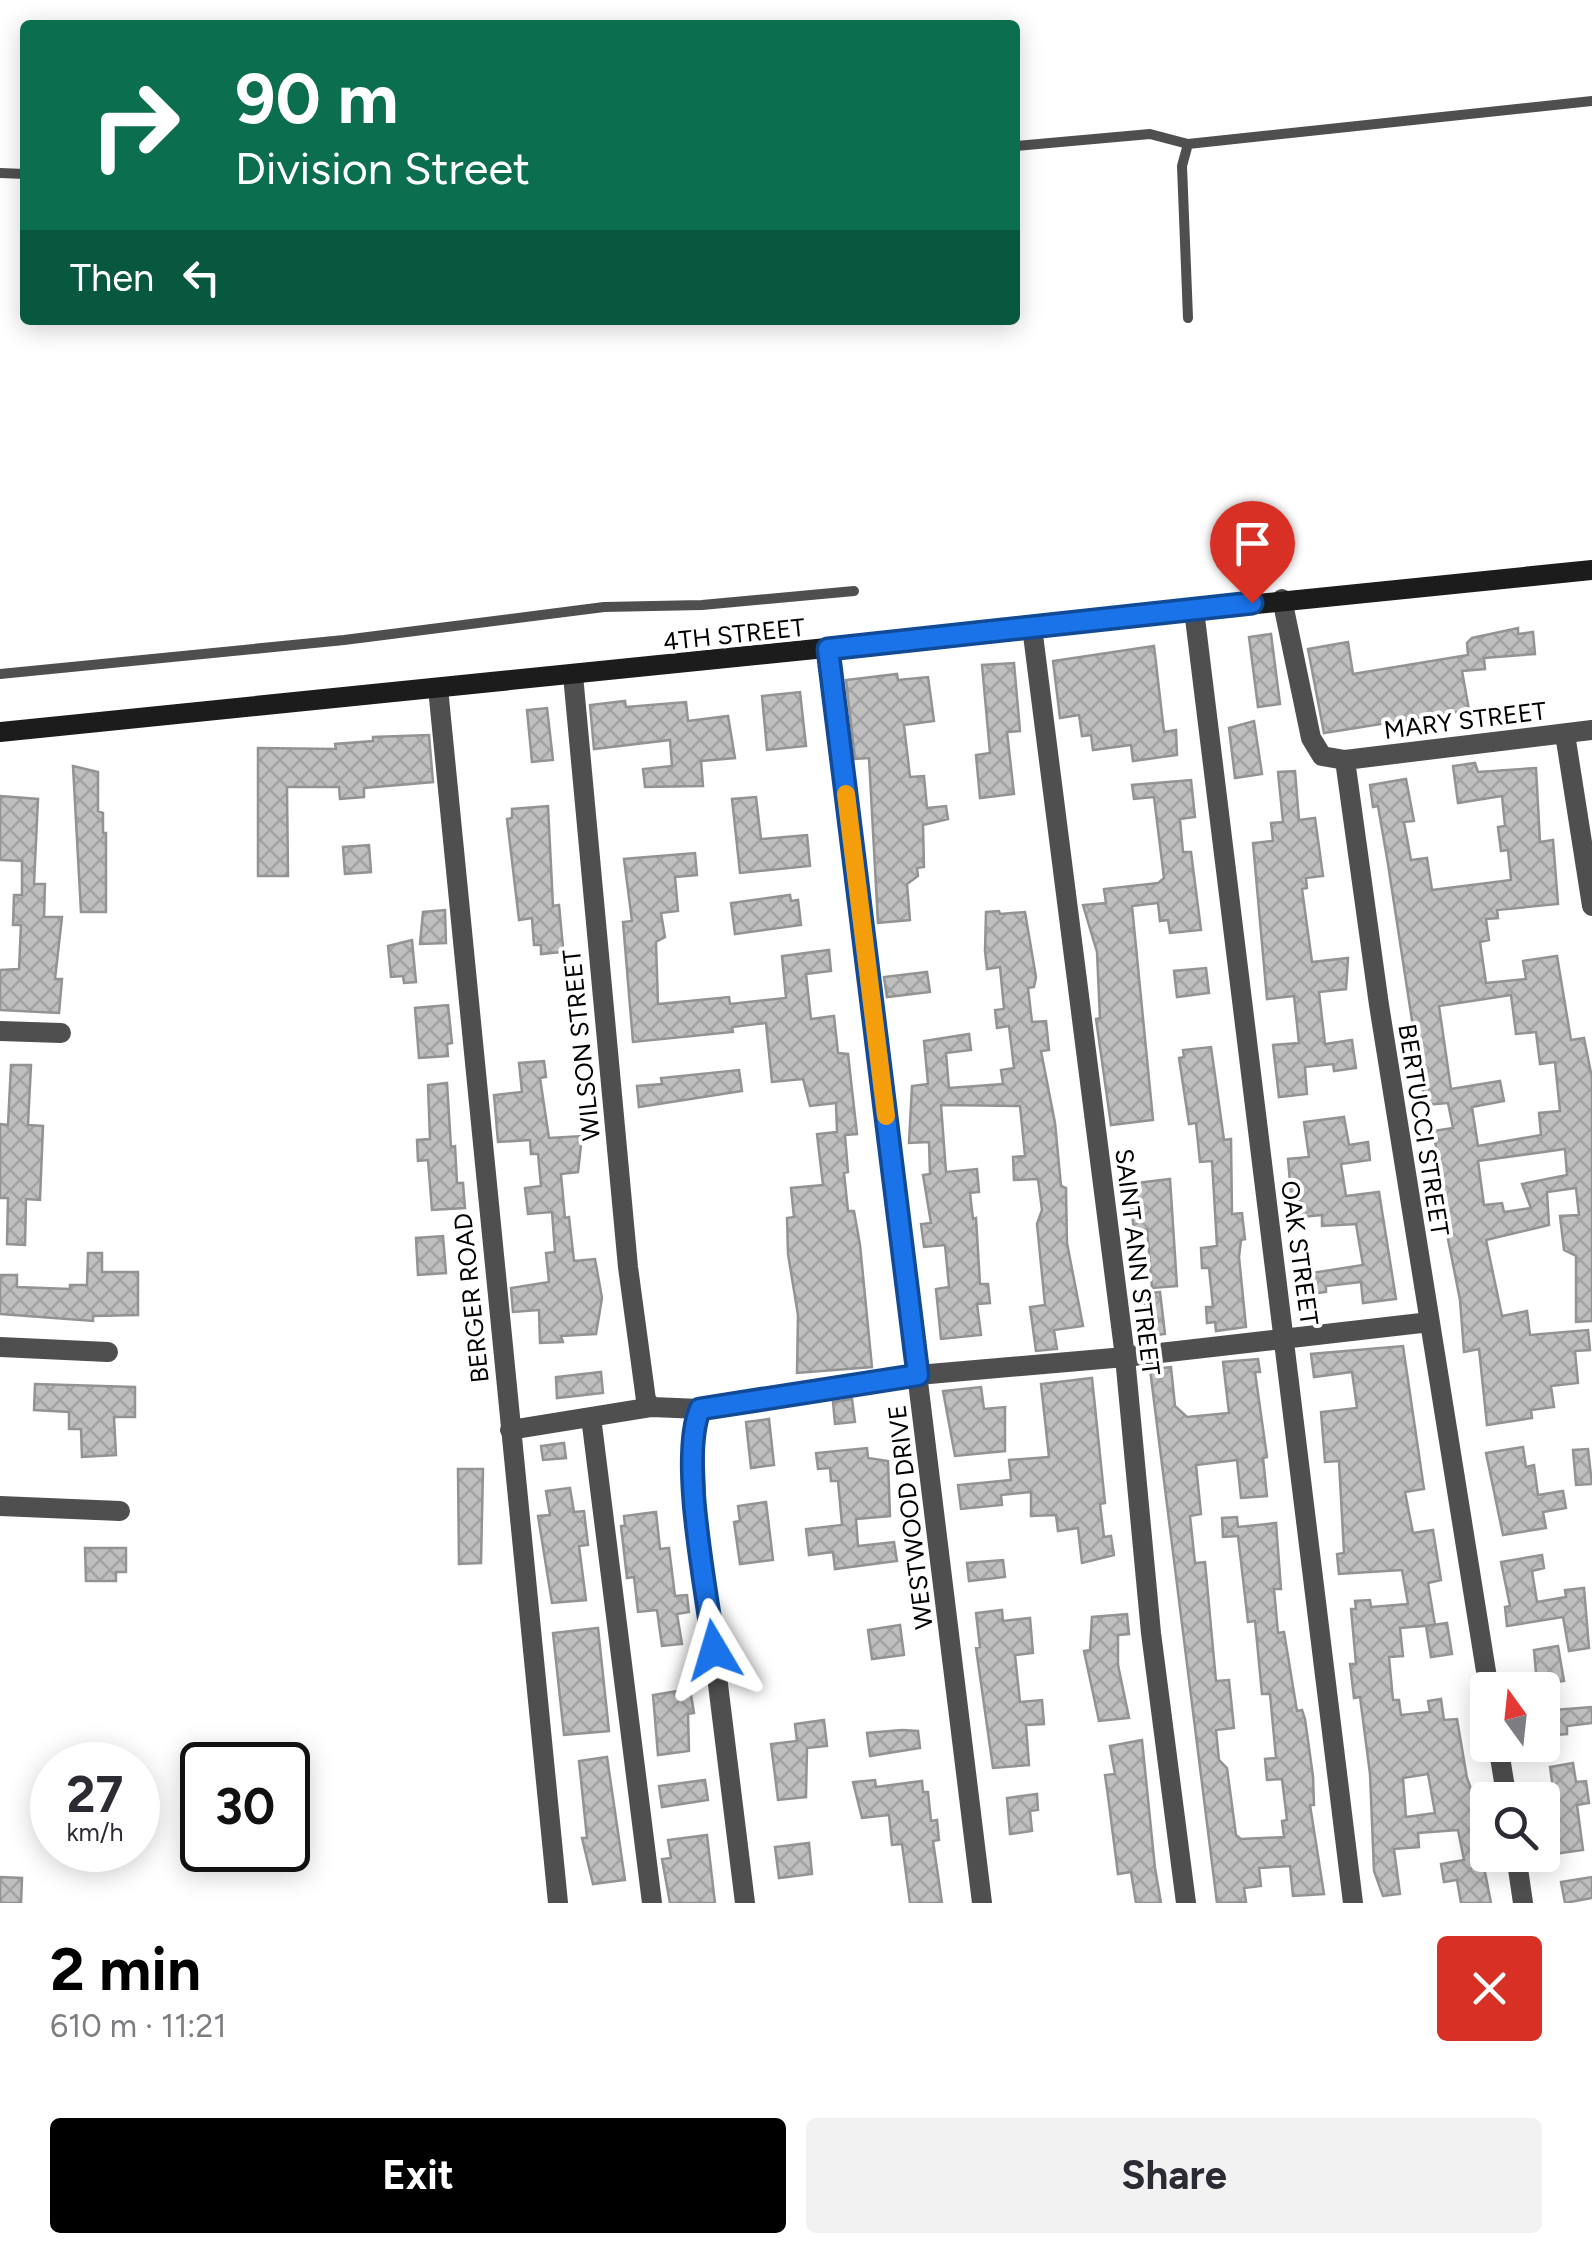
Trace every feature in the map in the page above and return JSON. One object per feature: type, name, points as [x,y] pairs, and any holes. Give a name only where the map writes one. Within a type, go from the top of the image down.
[{"type":"main road","name":"4TH STREET","points":[[0,732],[1592,570]]},
{"type":"street","points":[[1282,599],[1311,738],[1322,756],[1345,760]]},
{"type":"street","name":"OAK STREET","points":[[1194,610],[1353,1903]]},
{"type":"street","name":"SAINT ANN STREET","points":[[1032,627],[1125,1357],[1152,1633],[1186,1903]]},
{"type":"street","name":"WESTWOOD DRIVE","points":[[828,649],[982,1903]]},
{"type":"street","name":"WILSON STREET","points":[[572,676],[628,1267],[646,1400],[652,1407]]},
{"type":"street","name":"BERGER ROAD","points":[[438,688],[558,1903]]},
{"type":"street","name":"MARY STREET","points":[[1345,760],[1592,730]]},
{"type":"street","points":[[1565,734],[1592,906]]},
{"type":"street","name":"BERTUCCI STREET","points":[[1345,760],[1486,1672]]},
{"type":"street","points":[[0,1031],[61,1032]]},
{"type":"street","points":[[510,1430],[652,1407],[700,1409],[918,1375],[1125,1357],[1430,1322]]},
{"type":"street","points":[[0,1347],[108,1352]]},
{"type":"street","points":[[700,1409],[694,1424],[696,1506],[745,1903]]},
{"type":"street","points":[[592,1417],[652,1903]]},
{"type":"street","points":[[0,1506],[120,1511]]},
{"type":"street","points":[[1518,1872],[1523,1903]]},
{"type":"lane","points":[[1020,146],[1150,134],[1188,144],[1592,102]]},
{"type":"lane","points":[[1188,144],[1182,166],[1188,318]]},
{"type":"lane","points":[[0,674],[344,640],[604,607],[702,605],[854,592]]},
{"type":"building","points":[[1518,628],[1518,634],[1533,632],[1535,654],[1484,658],[1485,669],[1462,671],[1469,710],[1324,733],[1308,649],[1348,642],[1353,674],[1468,655],[1467,643],[1472,638]]},
{"type":"building","points":[[1271,634],[1280,704],[1258,707],[1249,637]]},
{"type":"building","points":[[1154,646],[1164,732],[1176,730],[1177,755],[1133,761],[1131,745],[1093,750],[1091,735],[1082,736],[1079,715],[1060,718],[1053,661]]},
{"type":"building","points":[[1014,663],[1020,731],[1007,732],[1014,794],[980,798],[976,755],[990,753],[982,665]]},
{"type":"building","points":[[897,674],[898,680],[928,677],[934,721],[904,725],[910,777],[924,776],[927,808],[946,806],[948,819],[923,825],[924,867],[917,868],[918,876],[907,884],[910,920],[878,923],[869,758],[855,759],[846,680]]},
{"type":"building","points":[[800,692],[806,746],[767,750],[762,696]]},
{"type":"building","points":[[625,701],[626,707],[686,702],[688,721],[728,716],[735,758],[701,761],[703,786],[645,787],[643,769],[672,766],[670,740],[594,749],[590,705]]},
{"type":"building","points":[[547,708],[553,760],[532,762],[527,710]]},
{"type":"building","points":[[1254,721],[1262,774],[1235,778],[1229,728]]},
{"type":"building","points":[[429,735],[433,782],[364,788],[364,797],[340,799],[339,787],[287,787],[288,876],[258,876],[258,748],[336,749],[335,744],[373,741],[373,737]]},
{"type":"building","points":[[1475,763],[1478,772],[1536,768],[1540,842],[1553,840],[1558,904],[1497,910],[1498,918],[1486,919],[1489,940],[1480,942],[1486,983],[1526,979],[1523,961],[1557,956],[1571,1040],[1584,1038],[1592,1078],[1592,1321],[1576,1322],[1576,1256],[1564,1250],[1560,1216],[1579,1215],[1576,1188],[1547,1192],[1549,1225],[1486,1240],[1502,1316],[1527,1311],[1530,1335],[1588,1330],[1590,1350],[1575,1351],[1578,1383],[1551,1386],[1554,1407],[1531,1410],[1532,1418],[1487,1425],[1479,1349],[1464,1352],[1460,1300],[1437,1183],[1442,1180],[1433,1131],[1453,1128],[1448,1103],[1425,1105],[1388,864],[1378,806],[1373,807],[1370,785],[1406,779],[1414,821],[1404,822],[1411,860],[1427,858],[1432,890],[1511,880],[1508,850],[1501,851],[1498,827],[1505,826],[1502,796],[1458,803],[1453,766]],"holes":[[[1511,995],[1516,1034],[1536,1032],[1540,1064],[1555,1062],[1560,1111],[1539,1113],[1541,1135],[1478,1146],[1472,1107],[1504,1101],[1500,1081],[1451,1089],[1439,1006]],[[1565,1149],[1567,1175],[1522,1184],[1531,1208],[1504,1212],[1502,1203],[1484,1205],[1478,1161]]]},
{"type":"building","points":[[73,766],[98,772],[98,811],[103,813],[106,833],[106,912],[81,912]]},
{"type":"building","points":[[1295,771],[1299,820],[1315,818],[1323,876],[1306,878],[1307,888],[1302,889],[1312,962],[1348,958],[1346,989],[1319,992],[1325,1044],[1352,1040],[1356,1068],[1334,1071],[1333,1064],[1305,1067],[1307,1094],[1279,1097],[1273,1045],[1299,1043],[1294,996],[1267,999],[1253,843],[1273,841],[1271,823],[1283,822],[1278,772]]},
{"type":"building","points":[[1191,780],[1195,817],[1180,819],[1183,852],[1191,852],[1201,930],[1170,933],[1168,920],[1160,921],[1158,903],[1132,906],[1153,1120],[1111,1125],[1096,1019],[1100,1018],[1097,952],[1083,905],[1106,903],[1104,889],[1158,883],[1164,878],[1154,797],[1134,799],[1132,785]]},
{"type":"building","points":[[0,796],[38,799],[34,884],[45,884],[44,917],[62,917],[55,979],[62,979],[59,1013],[0,1010],[0,970],[19,969],[21,925],[13,925],[14,895],[22,895],[22,861],[0,860]]},
{"type":"building","points":[[756,797],[761,839],[807,835],[810,866],[740,873],[732,799]]},
{"type":"building","points":[[548,806],[553,906],[559,905],[563,947],[561,952],[541,954],[541,945],[534,945],[532,918],[519,920],[507,819],[512,818],[512,809]]},
{"type":"building","points":[[369,845],[371,872],[345,874],[343,847]]},
{"type":"building","points":[[695,853],[697,875],[675,877],[678,911],[661,913],[665,937],[656,942],[658,1004],[729,997],[730,1004],[786,998],[782,956],[829,950],[831,971],[806,974],[811,1019],[834,1016],[838,1053],[848,1054],[857,1134],[845,1135],[848,1172],[844,1173],[848,1211],[854,1211],[860,1245],[872,1367],[797,1373],[798,1315],[788,1254],[787,1218],[794,1217],[791,1188],[823,1185],[817,1134],[837,1132],[836,1103],[810,1106],[803,1079],[772,1082],[766,1023],[732,1027],[733,1032],[633,1042],[623,922],[632,921],[624,859]]},
{"type":"building","points":[[790,895],[791,901],[798,900],[801,925],[735,934],[731,903]]},
{"type":"building","points":[[445,910],[446,943],[420,944],[423,912]]},
{"type":"building","points":[[986,912],[1025,912],[1036,977],[1034,987],[1028,988],[1032,1022],[1046,1021],[1049,1050],[1041,1051],[1055,1123],[1061,1186],[1066,1188],[1067,1243],[1083,1326],[1054,1330],[1057,1349],[1036,1351],[1030,1307],[1045,1305],[1037,1224],[1042,1210],[1038,1179],[1014,1180],[1013,1157],[1025,1156],[1020,1106],[941,1105],[946,1172],[977,1169],[979,1192],[970,1193],[973,1219],[976,1218],[980,1284],[988,1284],[990,1303],[977,1304],[981,1335],[941,1339],[936,1289],[949,1287],[945,1245],[924,1247],[921,1224],[931,1223],[923,1175],[930,1174],[929,1142],[909,1143],[912,1086],[928,1084],[924,1041],[969,1034],[971,1050],[946,1053],[949,1088],[1003,1084],[1001,1070],[1014,1068],[1009,1026],[997,1028],[995,1010],[1004,1009],[1000,967],[987,969],[985,951]]},
{"type":"building","points":[[412,940],[416,982],[404,983],[403,976],[391,977],[388,946]]},
{"type":"building","points":[[1206,968],[1209,993],[1177,997],[1174,971]]},
{"type":"building","points":[[927,972],[930,992],[887,997],[884,977]]},
{"type":"building","points":[[448,1005],[452,1043],[447,1044],[448,1056],[419,1058],[415,1008]]},
{"type":"building","points":[[1211,1047],[1224,1140],[1231,1139],[1232,1214],[1242,1213],[1245,1239],[1241,1240],[1239,1257],[1246,1327],[1216,1331],[1215,1322],[1207,1323],[1206,1307],[1213,1307],[1209,1268],[1202,1268],[1201,1248],[1217,1246],[1212,1161],[1200,1162],[1196,1123],[1189,1124],[1179,1058],[1184,1057],[1183,1050]]},
{"type":"building","points":[[544,1061],[546,1077],[540,1078],[549,1138],[582,1136],[578,1172],[561,1174],[565,1218],[569,1217],[574,1261],[595,1259],[602,1298],[596,1334],[561,1336],[563,1342],[540,1343],[539,1310],[513,1312],[511,1288],[549,1282],[546,1253],[555,1252],[552,1212],[528,1214],[525,1188],[541,1186],[538,1154],[531,1154],[530,1140],[498,1142],[494,1095],[522,1092],[519,1063]]},
{"type":"building","points":[[11,1065],[31,1065],[28,1125],[43,1126],[40,1200],[26,1199],[25,1245],[7,1244],[8,1198],[0,1198],[0,1124],[8,1125]]},
{"type":"building","points":[[739,1070],[742,1091],[639,1107],[637,1086],[662,1084],[661,1078]]},
{"type":"building","points":[[447,1083],[451,1147],[455,1146],[457,1183],[463,1183],[465,1208],[432,1210],[428,1160],[418,1161],[417,1140],[430,1139],[428,1085]]},
{"type":"building","points":[[1344,1117],[1349,1145],[1368,1142],[1370,1160],[1341,1164],[1346,1196],[1379,1192],[1396,1299],[1363,1303],[1361,1282],[1326,1286],[1326,1292],[1302,1295],[1299,1275],[1363,1265],[1356,1224],[1322,1226],[1322,1215],[1293,1218],[1288,1159],[1309,1157],[1304,1122]]},
{"type":"building","points":[[1170,1179],[1177,1286],[1152,1288],[1147,1229],[1134,1230],[1128,1184]]},
{"type":"building","points":[[443,1236],[446,1273],[418,1275],[416,1238]]},
{"type":"building","points":[[88,1253],[102,1253],[102,1272],[138,1272],[138,1315],[93,1316],[93,1321],[0,1314],[0,1275],[17,1275],[17,1287],[70,1289],[70,1285],[87,1285]]},
{"type":"building","points":[[1160,1292],[1165,1334],[1148,1336],[1144,1294]]},
{"type":"building","points":[[1403,1346],[1424,1489],[1405,1492],[1413,1533],[1433,1530],[1441,1580],[1428,1583],[1435,1625],[1400,1628],[1403,1656],[1389,1657],[1393,1700],[1399,1700],[1401,1715],[1430,1712],[1428,1701],[1441,1699],[1444,1720],[1457,1719],[1470,1786],[1470,1872],[1485,1872],[1491,1903],[1461,1903],[1457,1880],[1444,1882],[1441,1864],[1464,1860],[1458,1830],[1418,1833],[1419,1847],[1394,1849],[1400,1894],[1383,1896],[1374,1871],[1370,1774],[1360,1697],[1354,1698],[1350,1664],[1356,1664],[1351,1609],[1356,1609],[1355,1601],[1370,1600],[1371,1607],[1408,1604],[1402,1570],[1339,1574],[1337,1554],[1344,1553],[1339,1461],[1325,1462],[1321,1412],[1357,1408],[1352,1372],[1314,1377],[1311,1354]],"holes":[[[1428,1774],[1435,1813],[1406,1817],[1403,1778]]]},
{"type":"building","points":[[1258,1359],[1260,1372],[1255,1372],[1267,1457],[1263,1458],[1267,1496],[1241,1498],[1237,1460],[1196,1465],[1201,1514],[1190,1516],[1195,1563],[1205,1562],[1216,1681],[1229,1680],[1234,1728],[1216,1730],[1219,1760],[1227,1768],[1236,1835],[1241,1839],[1284,1837],[1282,1821],[1287,1820],[1282,1779],[1267,1780],[1265,1759],[1276,1758],[1270,1694],[1262,1694],[1255,1621],[1248,1622],[1238,1536],[1223,1537],[1222,1518],[1237,1517],[1238,1527],[1276,1523],[1281,1589],[1274,1589],[1278,1633],[1284,1632],[1297,1711],[1302,1710],[1305,1719],[1313,1776],[1314,1805],[1310,1805],[1324,1894],[1293,1896],[1290,1866],[1259,1868],[1261,1886],[1244,1888],[1246,1902],[1217,1903],[1150,1369],[1171,1367],[1175,1406],[1187,1417],[1229,1413],[1223,1362]]},
{"type":"building","points":[[601,1372],[603,1393],[557,1398],[556,1377]]},
{"type":"building","points":[[1092,1378],[1105,1503],[1100,1504],[1104,1537],[1111,1536],[1114,1555],[1082,1563],[1078,1528],[1058,1531],[1056,1515],[1031,1516],[1031,1492],[1001,1495],[1002,1505],[961,1509],[958,1485],[1011,1480],[1009,1460],[1049,1457],[1041,1384]]},
{"type":"building","points":[[35,1384],[135,1387],[135,1417],[114,1417],[116,1455],[82,1457],[81,1429],[69,1429],[69,1412],[34,1410]]},
{"type":"building","points":[[981,1387],[984,1409],[1005,1407],[1005,1451],[955,1456],[943,1391]]},
{"type":"building","points":[[852,1399],[855,1422],[835,1424],[833,1402]]},
{"type":"building","points":[[769,1419],[774,1465],[751,1468],[746,1422]]},
{"type":"building","points":[[564,1443],[566,1458],[543,1460],[541,1446]]},
{"type":"building","points":[[1523,1447],[1526,1467],[1534,1465],[1538,1495],[1563,1491],[1566,1508],[1543,1512],[1546,1528],[1503,1535],[1486,1453]]},
{"type":"building","points":[[867,1448],[868,1458],[888,1461],[890,1516],[856,1519],[858,1546],[894,1542],[897,1561],[835,1569],[833,1552],[809,1555],[806,1529],[842,1525],[838,1481],[831,1481],[830,1468],[818,1469],[816,1453]]},
{"type":"building","points":[[1588,1449],[1592,1484],[1576,1485],[1573,1450]]},
{"type":"building","points":[[458,1469],[483,1469],[481,1563],[459,1564]]},
{"type":"building","points":[[570,1488],[574,1512],[584,1511],[588,1545],[579,1546],[586,1600],[552,1603],[538,1516],[550,1515],[546,1491]]},
{"type":"building","points":[[766,1502],[773,1560],[740,1564],[734,1522],[740,1521],[738,1506]]},
{"type":"building","points":[[656,1512],[660,1549],[669,1548],[675,1596],[687,1595],[689,1612],[677,1614],[682,1644],[662,1646],[657,1610],[638,1612],[634,1577],[627,1578],[621,1526],[625,1526],[624,1516]]},
{"type":"building","points":[[85,1548],[126,1548],[126,1572],[116,1572],[116,1581],[86,1581]]},
{"type":"building","points":[[1542,1555],[1544,1568],[1532,1571],[1537,1602],[1566,1597],[1565,1590],[1584,1588],[1589,1648],[1569,1651],[1563,1617],[1507,1626],[1505,1607],[1510,1606],[1501,1562]]},
{"type":"building","points":[[1003,1560],[1005,1577],[969,1581],[967,1563]]},
{"type":"building","points":[[1002,1610],[1003,1621],[1030,1618],[1033,1653],[1015,1655],[1020,1702],[1042,1700],[1044,1724],[1026,1725],[1029,1765],[993,1768],[976,1648],[980,1647],[976,1613]]},
{"type":"building","points":[[1127,1614],[1129,1634],[1118,1635],[1118,1665],[1129,1718],[1099,1721],[1084,1651],[1090,1650],[1092,1617]]},
{"type":"building","points":[[1447,1623],[1452,1654],[1431,1657],[1426,1626]]},
{"type":"building","points":[[900,1625],[904,1655],[872,1659],[868,1630]]},
{"type":"building","points":[[598,1628],[609,1731],[564,1735],[553,1633]]},
{"type":"building","points":[[1558,1646],[1564,1681],[1560,1682],[1560,1672],[1536,1672],[1534,1650]]},
{"type":"building","points":[[690,1689],[694,1713],[688,1714],[689,1751],[658,1755],[653,1695]]},
{"type":"building","points":[[1592,1707],[1592,1723],[1567,1726],[1567,1734],[1560,1735],[1560,1710]]},
{"type":"building","points":[[824,1720],[827,1746],[807,1748],[806,1797],[778,1800],[771,1744],[797,1741],[795,1724]]},
{"type":"building","points":[[918,1731],[920,1748],[870,1756],[867,1733]]},
{"type":"building","points":[[1142,1740],[1161,1903],[1136,1903],[1131,1872],[1118,1874],[1105,1775],[1115,1774],[1110,1746]]},
{"type":"building","points":[[607,1757],[625,1880],[593,1884],[582,1838],[587,1838],[579,1761]]},
{"type":"building","points":[[1573,1763],[1576,1782],[1586,1781],[1589,1803],[1577,1805],[1583,1850],[1560,1853],[1560,1782],[1552,1782],[1550,1767]]},
{"type":"building","points":[[705,1780],[708,1800],[662,1807],[659,1786]]},
{"type":"building","points":[[875,1780],[876,1787],[922,1781],[923,1792],[928,1792],[931,1821],[937,1820],[939,1840],[933,1841],[942,1903],[910,1903],[902,1844],[892,1845],[889,1815],[862,1818],[853,1782]]},
{"type":"building","points":[[1037,1794],[1038,1810],[1030,1811],[1032,1831],[1010,1834],[1007,1798]]},
{"type":"building","points":[[707,1835],[715,1903],[670,1903],[662,1859],[671,1858],[668,1840]]},
{"type":"building","points":[[809,1843],[812,1874],[779,1878],[775,1847]]},
{"type":"building","points":[[0,1877],[22,1878],[21,1903],[0,1903]]},
{"type":"building","points":[[1592,1877],[1592,1898],[1565,1903],[1561,1882]]},
{"type":"slow traffic","points":[[846,794],[886,1116]]},
{"type":"route","points":[[714,1650],[696,1506],[694,1424],[700,1409],[918,1375],[828,649],[1252,603]]}]
